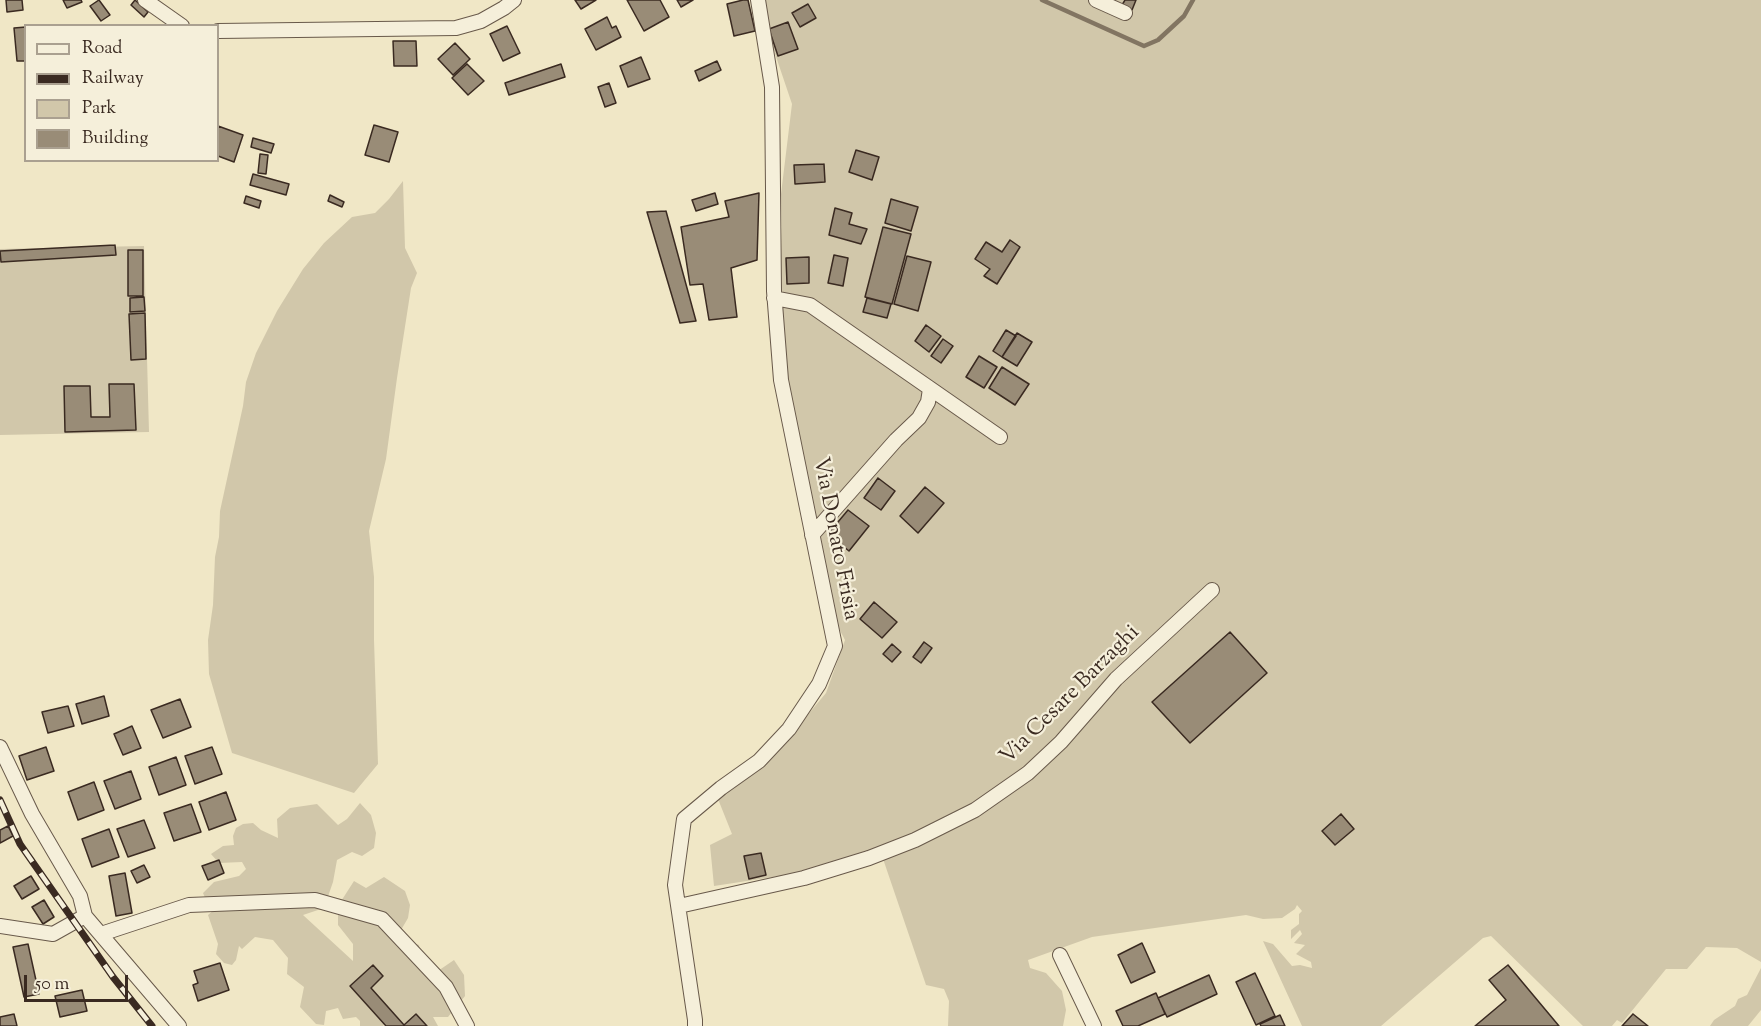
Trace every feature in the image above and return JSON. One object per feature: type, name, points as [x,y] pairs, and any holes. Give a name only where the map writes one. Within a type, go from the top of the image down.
[{"type":"street","points":[[145,0],[179,24]]},
{"type":"street","points":[[219,31],[456,28],[481,21],[514,0]]},
{"type":"street","name":"Via Donato Frisia","points":[[695,1026],[675,885],[684,819],[721,788],[759,761],[789,729],[819,684],[835,646],[781,380],[774,298],[772,87],[758,0]]},
{"type":"street","points":[[1096,0],[1125,13]]},
{"type":"street","points":[[774,298],[810,305],[1000,437]]},
{"type":"street","points":[[812,535],[896,440],[919,418],[928,402],[930,389]]},
{"type":"street","name":"Via Cesare Barzaghi","points":[[679,906],[804,878],[868,858],[915,840],[975,810],[1028,773],[1061,742],[1116,679],[1212,590]]},
{"type":"street","points":[[0,747],[32,814],[80,896],[85,916],[179,1026]]},
{"type":"street","points":[[100,934],[189,905],[315,900],[382,919],[446,987],[467,1026]]},
{"type":"street","points":[[0,926],[53,934],[85,916]]},
{"type":"street","points":[[1060,955],[1094,1026]]},
{"type":"green space","points":[[763,0],[1761,0],[1761,962],[1737,948],[1706,947],[1687,969],[1666,969],[1622,1023],[1617,1020],[1612,1026],[1583,1026],[1491,936],[1483,938],[1381,1026],[1302,1026],[1263,941],[1273,944],[1292,966],[1312,968],[1311,962],[1296,954],[1305,945],[1294,943],[1302,934],[1300,930],[1291,939],[1291,930],[1299,924],[1299,914],[1302,911],[1297,905],[1282,918],[1263,919],[1246,915],[1092,937],[1028,960],[1030,968],[1046,973],[1062,991],[1066,1010],[1063,1026],[948,1026],[949,1001],[944,989],[926,985],[880,850],[806,872],[714,886],[710,845],[732,834],[718,799],[770,760],[826,693],[845,640],[836,623],[779,334],[781,194],[792,104],[766,27]]},
{"type":"green space","points":[[403,181],[405,248],[417,273],[411,288],[386,459],[369,531],[374,577],[378,764],[354,793],[232,753],[209,674],[208,640],[220,511],[243,406],[246,382],[256,353],[277,311],[303,269],[324,243],[352,217],[375,213]]},
{"type":"green space","points":[[144,246],[149,432],[0,435],[0,249]]},
{"type":"green space","points":[[360,803],[371,815],[376,833],[374,848],[362,856],[352,852],[337,860],[333,882],[324,908],[303,915],[353,961],[353,944],[338,925],[338,906],[354,881],[366,888],[384,877],[405,891],[410,905],[408,918],[397,937],[419,945],[421,961],[431,961],[435,973],[454,960],[464,975],[465,996],[448,1017],[433,1017],[438,1026],[427,1026],[416,1014],[404,1025],[371,988],[383,976],[373,965],[350,986],[384,1025],[360,1026],[360,1021],[356,1017],[343,1019],[338,1008],[326,1011],[324,1025],[316,1024],[300,1007],[304,987],[287,974],[288,958],[273,940],[255,937],[242,949],[239,946],[236,960],[232,965],[224,963],[216,954],[218,944],[208,915],[215,909],[208,905],[203,893],[214,882],[239,876],[246,869],[242,862],[219,863],[211,854],[223,846],[234,845],[233,836],[236,828],[243,824],[253,823],[261,830],[278,838],[277,819],[290,808],[317,804],[338,825],[347,819]]},
{"type":"green space","points":[[1761,968],[1761,1010],[1748,1026],[1710,1026],[1714,1020],[1735,1006],[1738,999],[1747,995]]},
{"type":"building","points":[[6,0],[22,0],[23,10],[7,12]]},
{"type":"building","points":[[63,0],[81,0],[82,2],[67,8]]},
{"type":"building","points":[[99,0],[110,15],[101,21],[90,6]]},
{"type":"building","points":[[135,0],[148,12],[144,17],[131,5]]},
{"type":"building","points":[[575,0],[596,0],[581,9]]},
{"type":"building","points":[[627,0],[660,0],[669,17],[644,31]]},
{"type":"building","points":[[677,0],[693,0],[681,7]]},
{"type":"building","points":[[748,0],[755,31],[734,36],[727,4]]},
{"type":"building","points":[[1125,0],[1136,0],[1132,10],[1122,5]]},
{"type":"building","points":[[808,4],[816,18],[800,27],[792,13]]},
{"type":"building","points":[[607,17],[612,28],[616,26],[621,37],[596,50],[585,29]]},
{"type":"building","points":[[788,22],[798,49],[778,56],[769,29]]},
{"type":"building","points":[[507,26],[520,53],[503,61],[490,34]]},
{"type":"building","points":[[24,27],[24,61],[17,61],[14,28]]},
{"type":"building","points":[[393,41],[416,41],[417,66],[394,66]]},
{"type":"building","points":[[455,43],[470,59],[453,75],[438,59]]},
{"type":"building","points":[[641,57],[650,79],[628,87],[620,66]]},
{"type":"building","points":[[717,61],[721,70],[699,81],[695,71]]},
{"type":"building","points":[[467,64],[484,81],[468,95],[452,78]]},
{"type":"building","points":[[561,64],[565,77],[509,95],[505,83]]},
{"type":"building","points":[[609,83],[616,103],[605,107],[598,87]]},
{"type":"building","points":[[374,125],[398,132],[389,162],[365,155]]},
{"type":"building","points":[[219,126],[243,135],[234,162],[219,156]]},
{"type":"building","points":[[253,138],[274,144],[271,153],[251,147]]},
{"type":"building","points":[[856,150],[879,157],[872,180],[849,172]]},
{"type":"building","points":[[260,154],[268,155],[266,174],[258,173]]},
{"type":"building","points":[[824,164],[825,182],[795,184],[794,165]]},
{"type":"building","points":[[253,174],[289,184],[286,195],[250,185]]},
{"type":"building","points":[[715,193],[718,204],[696,211],[692,200]]},
{"type":"building","points":[[759,193],[757,260],[731,268],[737,317],[709,320],[703,284],[690,285],[681,227],[729,217],[725,201]]},
{"type":"building","points":[[330,195],[344,202],[342,207],[328,201]]},
{"type":"building","points":[[246,196],[261,201],[259,208],[244,203]]},
{"type":"building","points":[[891,199],[918,207],[911,231],[885,223]]},
{"type":"building","points":[[835,208],[852,213],[849,224],[867,229],[861,244],[829,235]]},
{"type":"building","points":[[666,211],[696,321],[680,323],[647,212]]},
{"type":"building","points":[[883,227],[911,234],[892,304],[865,297]]},
{"type":"building","points":[[1010,240],[1020,247],[997,284],[984,276],[990,269],[975,259],[986,242],[1002,252]]},
{"type":"building","points":[[115,245],[116,255],[1,262],[0,251]]},
{"type":"building","points":[[128,250],[143,250],[143,296],[128,296]]},
{"type":"building","points":[[834,255],[848,258],[843,286],[828,283]]},
{"type":"building","points":[[907,256],[931,262],[918,311],[894,304]]},
{"type":"building","points":[[809,257],[809,283],[787,284],[786,258]]},
{"type":"building","points":[[144,297],[145,311],[130,312],[130,298]]},
{"type":"building","points":[[867,298],[891,304],[887,318],[863,312]]},
{"type":"building","points":[[145,313],[146,359],[131,360],[129,314]]},
{"type":"building","points":[[926,325],[941,336],[929,352],[915,341]]},
{"type":"building","points":[[1006,330],[1016,336],[1002,357],[993,351]]},
{"type":"building","points":[[1017,333],[1032,342],[1017,366],[1002,357]]},
{"type":"building","points":[[943,339],[953,346],[941,363],[931,356]]},
{"type":"building","points":[[979,356],[997,367],[984,388],[966,377]]},
{"type":"building","points":[[1002,367],[1029,384],[1015,405],[989,388]]},
{"type":"building","points":[[109,384],[134,384],[136,430],[65,432],[64,386],[90,386],[91,417],[110,417]]},
{"type":"building","points":[[878,478],[895,491],[881,510],[864,498]]},
{"type":"building","points":[[925,487],[944,503],[918,533],[900,516]]},
{"type":"building","points":[[848,510],[869,526],[849,551],[828,534]]},
{"type":"building","points":[[874,602],[897,622],[882,638],[860,619]]},
{"type":"building","points":[[1230,632],[1267,673],[1190,743],[1152,702]]},
{"type":"building","points":[[924,642],[932,648],[921,663],[913,657]]},
{"type":"building","points":[[892,644],[901,652],[892,662],[883,654]]},
{"type":"building","points":[[104,696],[109,716],[82,724],[76,704]]},
{"type":"building","points":[[180,699],[191,727],[163,738],[151,710]]},
{"type":"building","points":[[68,706],[74,726],[48,733],[42,712]]},
{"type":"building","points":[[132,726],[141,748],[123,755],[114,734]]},
{"type":"building","points":[[46,747],[54,771],[27,780],[19,756]]},
{"type":"building","points":[[212,747],[222,774],[195,784],[185,756]]},
{"type":"building","points":[[176,757],[186,785],[159,795],[149,767]]},
{"type":"building","points":[[131,771],[141,799],[115,809],[104,781]]},
{"type":"building","points":[[94,782],[104,810],[78,820],[68,792]]},
{"type":"building","points":[[226,792],[236,820],[209,830],[199,802]]},
{"type":"building","points":[[191,804],[201,832],[174,841],[164,813]]},
{"type":"building","points":[[1341,814],[1354,829],[1335,845],[1322,831]]},
{"type":"building","points":[[144,820],[155,848],[128,857],[117,829]]},
{"type":"building","points":[[8,826],[13,836],[0,843],[0,830]]},
{"type":"building","points":[[109,829],[119,857],[92,867],[82,839]]},
{"type":"building","points":[[761,853],[766,875],[749,879],[744,856]]},
{"type":"building","points":[[219,860],[224,873],[208,880],[202,866]]},
{"type":"building","points":[[144,865],[150,877],[137,883],[131,871]]},
{"type":"building","points":[[125,873],[132,913],[116,916],[109,876]]},
{"type":"building","points":[[31,876],[39,889],[22,899],[14,886]]},
{"type":"building","points":[[44,900],[54,917],[43,924],[32,907]]},
{"type":"building","points":[[1142,943],[1155,972],[1131,983],[1118,955]]},
{"type":"building","points":[[28,944],[39,994],[24,997],[13,947]]},
{"type":"building","points":[[220,963],[229,990],[198,1001],[193,985],[198,983],[194,971]]},
{"type":"building","points":[[373,965],[383,976],[371,988],[404,1025],[416,1014],[427,1026],[386,1026],[350,986]]},
{"type":"building","points":[[1508,965],[1559,1026],[1475,1026],[1506,1000],[1489,980]]},
{"type":"building","points":[[1255,973],[1275,1016],[1256,1025],[1236,982]]},
{"type":"building","points":[[1209,975],[1217,994],[1167,1017],[1158,998]]},
{"type":"building","points":[[82,990],[87,1011],[60,1017],[55,996]]},
{"type":"building","points":[[1156,993],[1165,1014],[1138,1026],[1123,1026],[1116,1011]]},
{"type":"building","points":[[14,1014],[17,1026],[0,1026],[0,1017]]},
{"type":"building","points":[[1633,1014],[1648,1026],[1622,1026]]},
{"type":"building","points":[[1280,1015],[1285,1026],[1261,1026],[1260,1024]]},
{"type":"waterway","points":[[1042,0],[1144,46],[1158,40],[1184,16],[1193,0]]},
{"type":"railway","points":[[0,800],[20,844],[113,977],[152,1026]]}]
